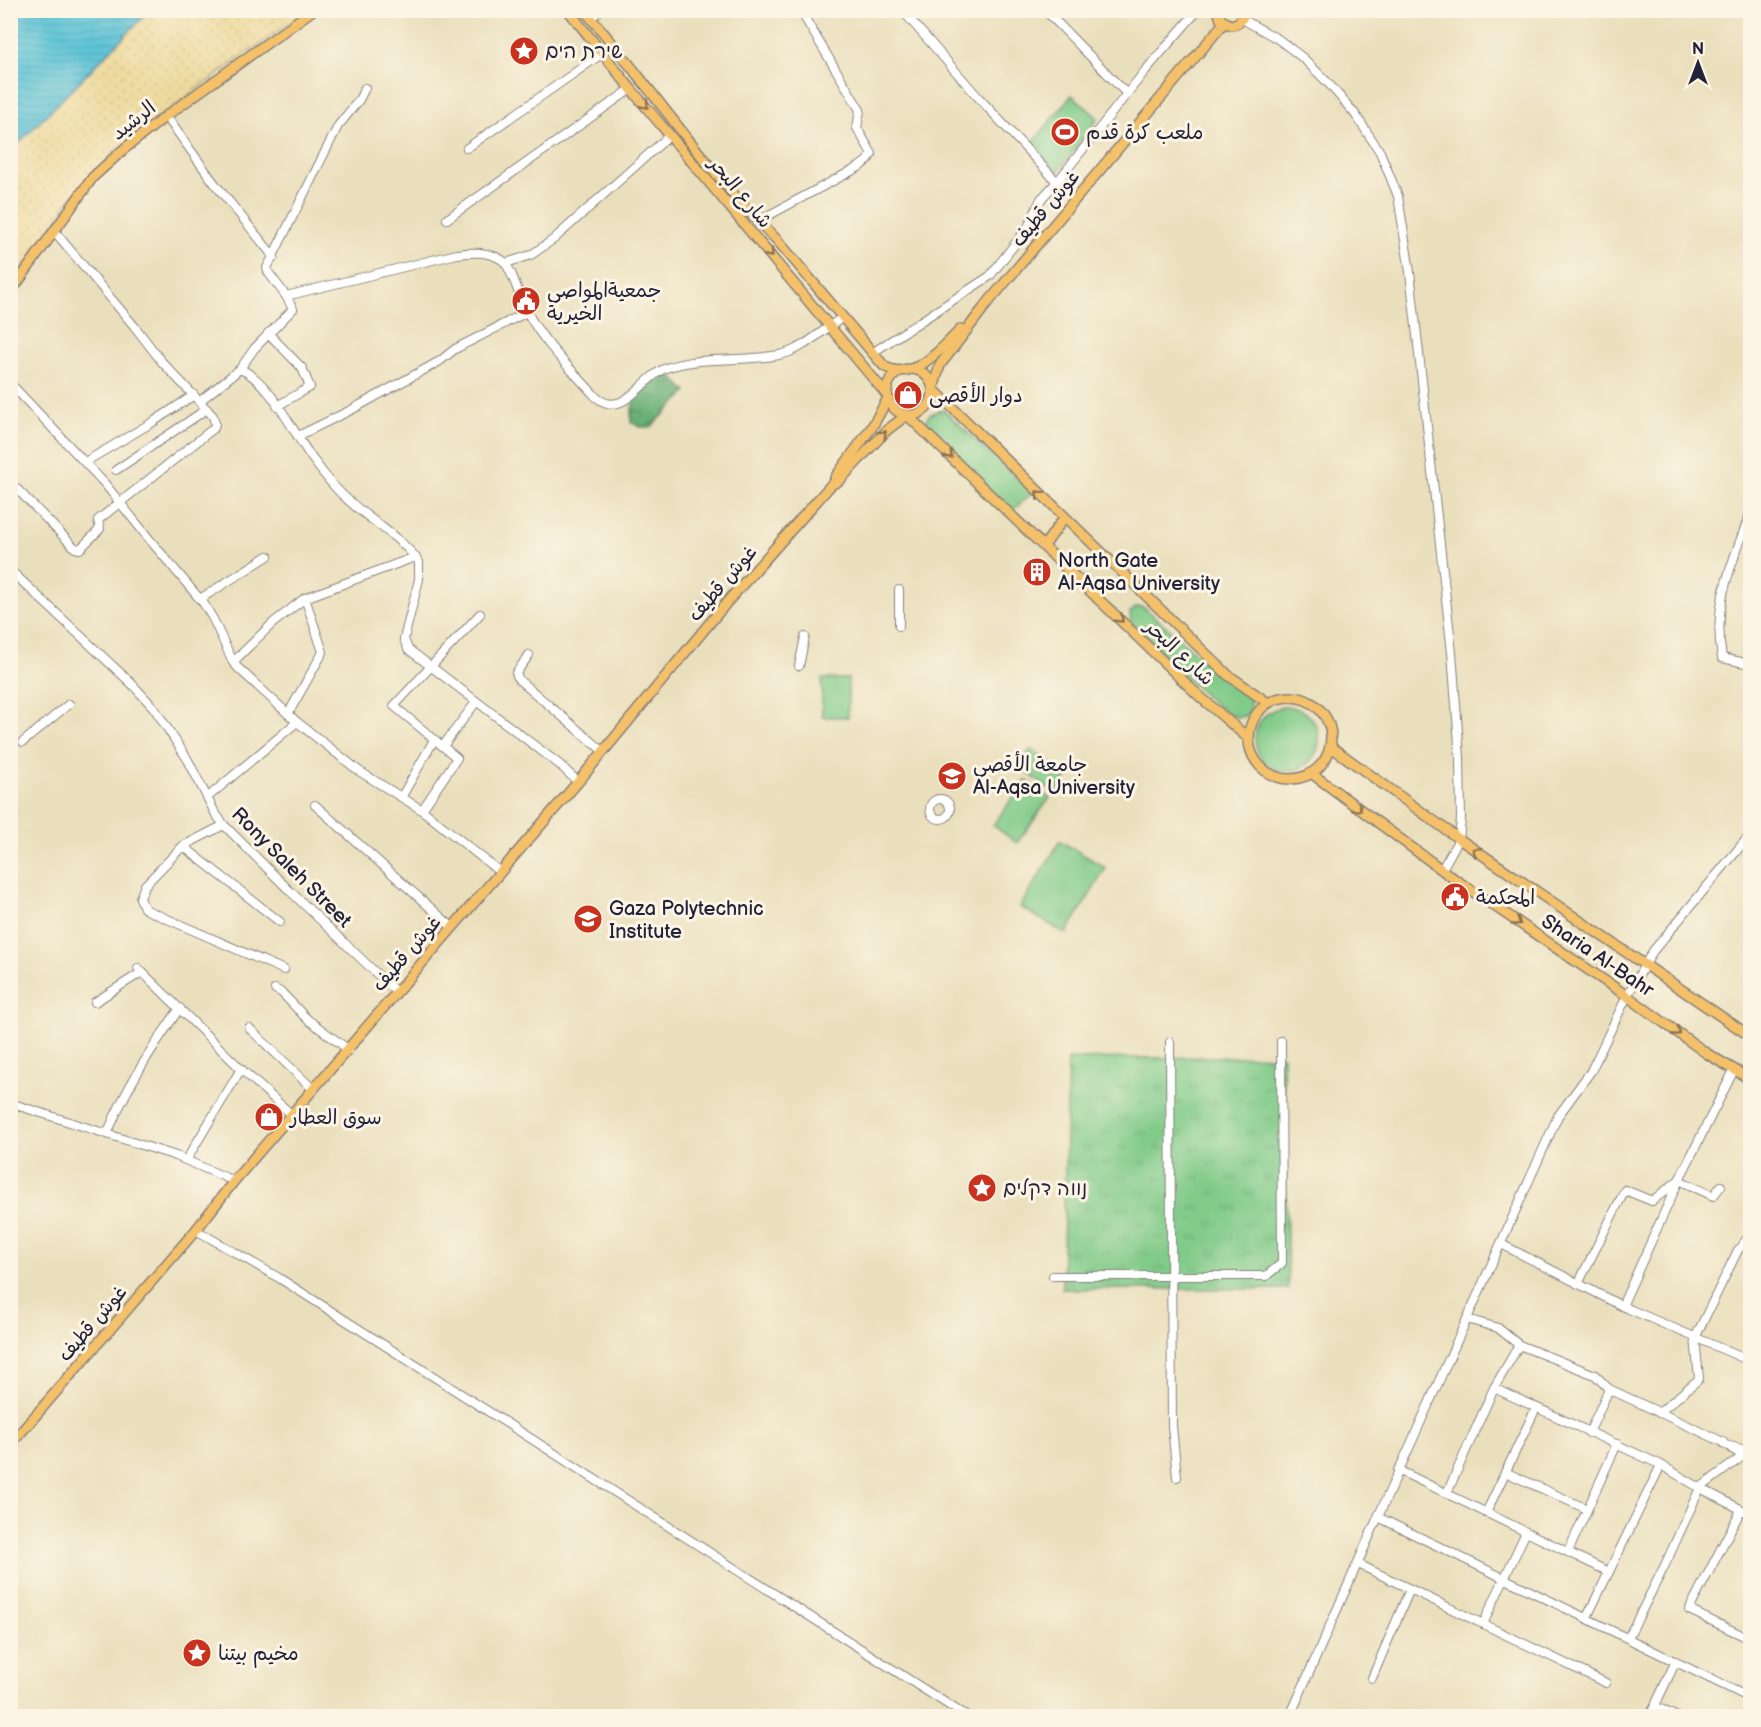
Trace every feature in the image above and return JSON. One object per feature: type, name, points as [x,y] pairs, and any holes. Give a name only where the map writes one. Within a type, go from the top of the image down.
[{"type":"main road","name":"الرشيد","points":[[10,293],[93,177],[166,116],[313,10]]},
{"type":"main road","name":"شارع البحر","points":[[568,10],[888,397]]},
{"type":"main road","points":[[1218,10],[1221,21],[1224,23],[1236,24],[1243,15]]},
{"type":"main road","name":"شارع البحر","points":[[587,14],[758,221],[777,240],[872,353],[891,370],[906,370]]},
{"type":"main road","name":"غوش قطيف","points":[[933,389],[940,365],[986,305],[1224,23]]},
{"type":"main road","name":"غوش قطيف","points":[[906,370],[933,356],[986,305]]},
{"type":"main road","points":[[906,370],[920,372],[926,376],[933,389],[930,403],[914,415],[907,415],[896,410],[888,397],[888,385],[893,377],[906,370]]},
{"type":"main road","name":"شارع البحر","points":[[933,389],[1228,675],[1268,703]]},
{"type":"main road","name":"غوش قطيف","points":[[10,1445],[196,1230],[234,1180],[349,1050],[396,992],[578,782],[728,601],[831,486],[876,420],[888,397]]},
{"type":"main road","name":"شارع البحر","points":[[907,415],[1197,694],[1248,738]]},
{"type":"main road","name":"غوش قطيف","points":[[831,486],[840,480],[887,430],[907,415]]},
{"type":"main road","points":[[1044,546],[1064,518]]},
{"type":"main road","points":[[1294,697],[1307,701],[1327,719],[1331,732],[1327,757],[1311,773],[1287,780],[1275,777],[1264,771],[1252,756],[1248,738],[1250,724],[1257,712],[1268,703],[1280,698],[1294,697]]},
{"type":"main road","name":"Sharia Al-Bahr","points":[[1330,746],[1459,839],[1750,1036]]},
{"type":"main road","name":"Sharia Al-Bahr","points":[[1311,773],[1442,869],[1706,1053],[1750,1079]]},
{"type":"street","points":[[587,14],[600,10]]},
{"type":"street","points":[[758,221],[859,167],[872,154],[857,128],[860,110],[800,10]]},
{"type":"street","points":[[902,10],[1057,182]]},
{"type":"street","points":[[1045,10],[1127,94]]},
{"type":"street","points":[[872,353],[990,276],[1028,227],[1041,200],[1198,10]]},
{"type":"street","points":[[1243,15],[1303,58],[1355,114],[1380,152],[1398,196],[1410,272],[1452,653],[1460,768],[1459,839],[1442,869]]},
{"type":"street","points":[[467,148],[603,53]]},
{"type":"street","points":[[200,402],[240,369],[268,333],[293,309],[267,268],[338,126],[359,100],[365,88]]},
{"type":"street","points":[[447,219],[631,89]]},
{"type":"street","points":[[166,116],[215,184],[274,257]]},
{"type":"street","points":[[506,263],[531,255],[548,244],[670,135]]},
{"type":"street","points":[[10,482],[75,548],[80,549],[97,534],[100,529],[98,520],[214,428],[215,423],[213,416],[162,363],[135,327],[55,232]]},
{"type":"street","points":[[286,296],[457,254],[482,252],[493,255],[506,263],[536,327],[596,397],[602,402],[618,405],[665,368],[699,360],[780,355],[806,343],[842,318]]},
{"type":"street","points":[[298,436],[351,410],[440,361],[455,349],[527,312]]},
{"type":"street","points":[[268,333],[302,368],[310,387],[278,406]]},
{"type":"street","points":[[240,369],[252,374],[278,406],[312,459],[345,498],[416,558],[420,572],[404,643],[408,649],[560,765],[578,782]]},
{"type":"street","points":[[10,383],[85,462],[200,599],[209,611],[233,662],[297,722],[359,771],[422,810],[500,872]]},
{"type":"street","points":[[85,462],[194,395]]},
{"type":"street","points":[[117,470],[207,409]]},
{"type":"street","points":[[1750,514],[1724,585],[1718,624],[1722,658],[1750,664]]},
{"type":"street","points":[[200,599],[268,556]]},
{"type":"street","points":[[233,662],[273,623],[305,598],[416,558]]},
{"type":"street","name":"Rony Saleh Street","points":[[10,570],[131,683],[154,708],[183,751],[215,813],[224,825],[396,992]]},
{"type":"street","points":[[899,590],[899,626]]},
{"type":"street","points":[[288,714],[323,652],[305,598]]},
{"type":"street","points":[[422,810],[457,758],[394,706],[480,614]]},
{"type":"street","points":[[799,666],[805,637]]},
{"type":"street","points":[[529,656],[516,673],[519,680],[603,751]]},
{"type":"street","points":[[443,746],[477,702]]},
{"type":"street","points":[[23,742],[69,705]]},
{"type":"street","points":[[208,797],[297,722]]},
{"type":"street","points":[[402,796],[434,740]]},
{"type":"street","points":[[315,805],[452,927]]},
{"type":"street","points":[[224,825],[183,846],[145,885],[140,898],[144,908],[284,970]]},
{"type":"street","points":[[1290,1716],[1484,1277],[1558,1116],[1591,1071],[1626,996],[1644,965],[1667,933],[1750,835]]},
{"type":"street","points":[[183,846],[280,922]]},
{"type":"street","points":[[95,1002],[140,970],[292,1115]]},
{"type":"street","points":[[275,989],[282,993],[307,1019],[349,1050]]},
{"type":"street","points":[[107,1134],[121,1102],[148,1054],[180,1008]]},
{"type":"street","points":[[249,1028],[314,1090]]},
{"type":"street","points":[[1053,1276],[1266,1276],[1282,1263],[1281,1041]]},
{"type":"street","points":[[1170,1042],[1172,1426],[1177,1477]]},
{"type":"street","points":[[187,1159],[241,1068]]},
{"type":"street","points":[[1622,1306],[1679,1180],[1734,1070]]},
{"type":"street","points":[[10,1103],[187,1159],[234,1180]]},
{"type":"street","points":[[1679,1180],[1713,1196],[1721,1186]]},
{"type":"street","points":[[1578,1284],[1626,1190],[1652,1201],[1679,1180]]},
{"type":"street","points":[[196,1230],[279,1278],[966,1716]]},
{"type":"street","points":[[1659,1413],[1699,1379],[1695,1338],[1738,1250],[1750,1235]]},
{"type":"street","points":[[1501,1244],[1622,1306],[1750,1361]]},
{"type":"street","points":[[1467,1319],[1498,1328],[1519,1345],[1595,1375],[1609,1389],[1723,1442],[1743,1456],[1700,1488],[1628,1638]]},
{"type":"street","points":[[1447,1493],[1494,1388],[1519,1345]]},
{"type":"street","points":[[1494,1388],[1661,1465],[1750,1514]]},
{"type":"street","points":[[1589,1433],[1609,1389]]},
{"type":"street","points":[[1486,1513],[1536,1407]]},
{"type":"street","points":[[1568,1552],[1617,1444]]},
{"type":"street","points":[[1725,1445],[1750,1451]]},
{"type":"street","points":[[1587,1617],[1661,1465]]},
{"type":"street","points":[[1398,1470],[1609,1572]]},
{"type":"street","points":[[1505,1472],[1587,1509]]},
{"type":"street","points":[[1741,1509],[1689,1610],[1750,1639]]},
{"type":"street","points":[[1378,1517],[1750,1698]]},
{"type":"street","points":[[1483,1624],[1526,1532]]},
{"type":"street","points":[[1358,1564],[1606,1683]]},
{"type":"street","points":[[1372,1678],[1410,1589]]},
{"type":"street","points":[[1650,1716],[1676,1661]]},
{"type":"street","points":[[1655,1706],[1675,1716]]},
{"type":"green space","name":"ملعب كرة قدم","points":[[1072,95],[1098,118],[1057,173],[1031,145]]},
{"type":"green space","points":[[666,371],[687,392],[651,427],[640,427],[631,422],[636,396],[644,386]]},
{"type":"green space","points":[[908,382],[917,386],[921,395],[917,404],[908,408],[899,404],[895,395],[899,386]]},
{"type":"green space","points":[[940,410],[945,411],[1032,493],[1012,511],[926,427],[925,423],[929,415]]},
{"type":"green space","points":[[1137,607],[1146,609],[1231,684],[1250,697],[1251,710],[1246,716],[1229,715],[1205,696],[1131,624],[1130,612]]},
{"type":"green space","points":[[822,679],[848,679],[848,717],[822,717]]},
{"type":"green space","points":[[1287,707],[1310,716],[1319,739],[1310,762],[1287,771],[1264,762],[1255,739],[1264,716]]},
{"type":"green space","points":[[1031,749],[1068,776],[1055,793],[1018,766]]},
{"type":"green space","points":[[1026,780],[1050,798],[1017,843],[993,825]]},
{"type":"green space","points":[[1060,841],[1106,868],[1066,934],[1020,907]]},
{"type":"green space","points":[[1283,1056],[1288,1289],[1062,1289],[1068,1059]]},
{"type":"sand","points":[[106,11],[307,11],[115,151],[72,197],[11,287],[11,112]]},
{"type":"water","points":[[10,11],[149,11],[11,151]]},
{"type":"place","name":"שירת הים","points":[[524,51]]},
{"type":"place","name":"ملعب كرة قدم","points":[[1065,132]]},
{"type":"place","name":"جمعيةالمواصي الخيرية","points":[[526,301]]},
{"type":"place","name":"دوار الأقصى","points":[[908,395]]},
{"type":"place","name":"North Gate Al-Aqsa University","points":[[1037,572]]},
{"type":"place","name":"جامعة الأقصى Al-Aqsa University","points":[[952,776]]},
{"type":"place","name":"المحكمة","points":[[1455,897]]},
{"type":"place","name":"Gaza Polytechnic Institute","points":[[588,919]]},
{"type":"place","name":"سوق العطار","points":[[269,1117]]},
{"type":"place","name":"נווה דקלים","points":[[982,1188]]},
{"type":"place","name":"مخيم بيتنا","points":[[197,1653]]}]
